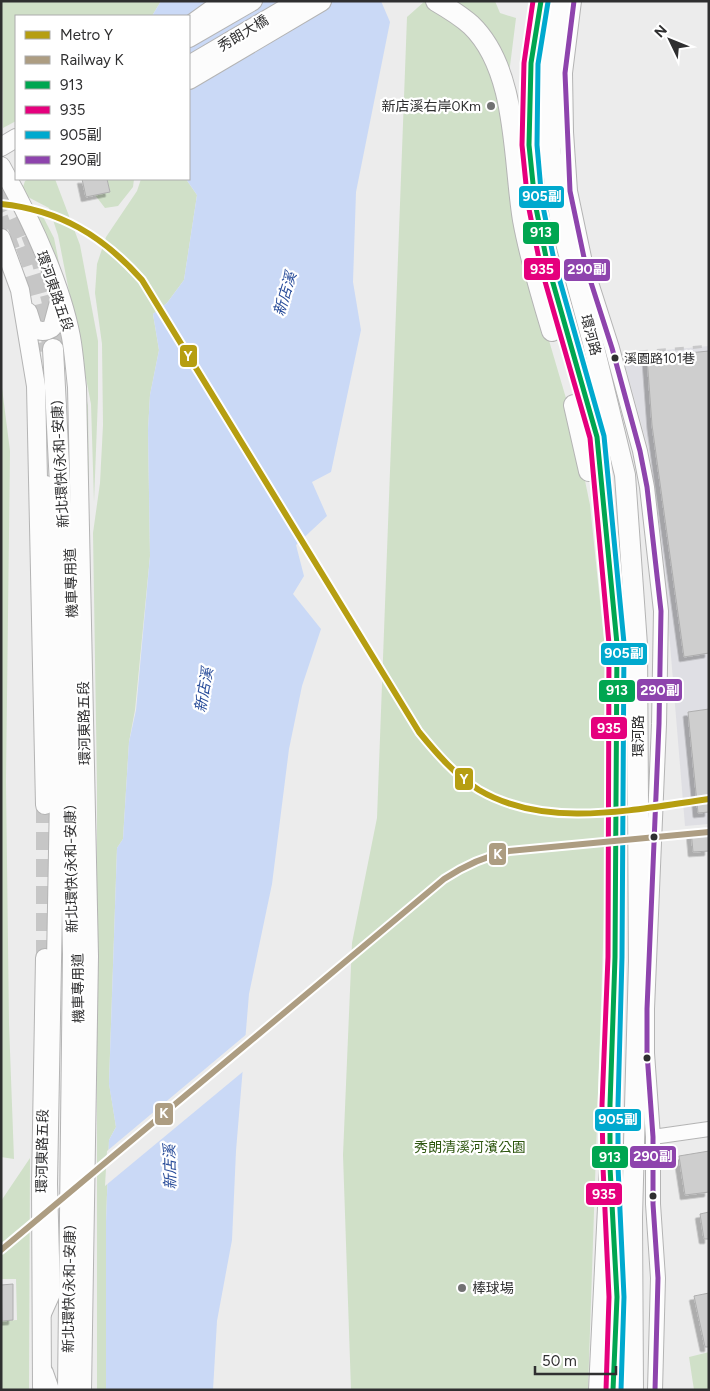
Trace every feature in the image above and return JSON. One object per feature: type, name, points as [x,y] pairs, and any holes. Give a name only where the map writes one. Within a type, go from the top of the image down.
[{"type":"highway","points":[[190,26],[225,1]]},
{"type":"highway","points":[[190,78],[321,1]]},
{"type":"highway","points":[[258,38],[335,1]]},
{"type":"highway","points":[[436,1],[471,25],[494,58],[507,99],[529,245],[579,425],[610,572]]},
{"type":"highway","name":"環河路","points":[[541,1],[531,63],[530,145],[535,203],[546,262],[596,437],[617,654],[615,957],[610,1167],[599,1390]]},
{"type":"highway","name":"環河路","points":[[559,1],[551,67],[550,150],[561,225],[592,340],[625,475],[637,644],[639,961],[632,1217],[633,1390]]},
{"type":"highway","name":"新北環快(永和-安康)","points":[[50,350],[65,843],[66,955],[64,1075],[57,1184],[59,1245],[56,1390]]},
{"type":"highway","name":"新北環快(永和-安康)","points":[[50,350],[65,582],[72,935],[68,1390]]},
{"type":"highway","points":[[610,1167],[618,1297],[613,1390]]},
{"type":"highway","points":[[622,1390],[632,1217]]},
{"type":"main road","name":"秀朗大橋","points":[[190,37],[253,1]]},
{"type":"main road","name":"秀朗大橋","points":[[190,65],[298,1]]},
{"type":"main road","name":"環河東路五段","points":[[6,170],[29,216],[60,297],[71,337],[77,387],[89,956],[82,1390]]},
{"type":"main road","points":[[1,238],[33,328],[40,332],[52,328],[60,297]]},
{"type":"main road","points":[[20,290],[36,386],[45,805]]},
{"type":"main road","name":"環河東路五段","points":[[45,958],[41,1184],[45,1384]]},
{"type":"street","points":[[574,1],[565,73],[570,191],[586,267],[628,400],[640,451],[647,487],[661,611],[660,724],[647,1009],[647,1053],[653,1137],[653,1204],[658,1278],[655,1390]]},
{"type":"street","name":"機車專用道","points":[[43,1315],[52,1294],[50,1184],[57,796],[50,552],[50,350]]},
{"type":"street","name":"機車專用道","points":[[50,350],[66,415],[76,731],[79,1039],[73,1390]]},
{"type":"street","points":[[653,1137],[709,1129]]},
{"type":"shaded area","points":[[709,346],[709,824],[685,826],[663,559],[649,452],[622,354]]},
{"type":"green space","points":[[1,1],[161,1],[153,15],[15,15],[15,122],[3,128]]},
{"type":"green space","name":"秀朗清溪河濱公園","points":[[425,1],[495,1],[500,13],[516,18],[507,90],[535,293],[573,422],[590,505],[611,707],[588,1390],[351,1390],[343,1155],[352,943],[377,818],[407,17]]},
{"type":"green space","points":[[55,180],[80,245],[98,341],[94,502],[91,404],[58,235],[49,208],[26,196],[23,187],[25,181]]},
{"type":"green space","points":[[107,180],[134,180],[133,187],[118,206],[105,208],[95,195],[110,192]]},
{"type":"green space","points":[[141,180],[187,180],[197,195],[184,280],[167,303],[153,314],[159,350],[150,395],[148,430],[150,556],[135,710],[129,742],[123,839],[117,848],[109,1083],[116,1127],[109,1140],[106,1221],[106,1390],[97,1390],[97,785],[93,533],[100,483],[103,425],[102,344],[95,293],[97,264],[106,237],[137,191]]},
{"type":"green space","points":[[30,205],[38,207],[54,238],[88,406],[87,591],[79,384]]},
{"type":"green space","points":[[1,380],[10,451],[6,781],[9,1024],[14,1159],[1,1157]]},
{"type":"green space","points":[[30,1158],[29,1390],[1,1390],[1,1314],[2,1321],[17,1320],[16,1279],[1,1279],[1,1201]]},
{"type":"green space","points":[[709,1352],[709,1390],[694,1390],[689,1357]]},
{"type":"water","name":"新店溪","points":[[161,1],[381,1],[390,22],[356,192],[353,282],[361,330],[331,472],[312,482],[327,516],[296,545],[304,576],[293,594],[321,629],[302,686],[289,749],[272,884],[249,994],[236,1151],[232,1240],[217,1321],[213,1390],[106,1390],[106,1222],[109,1140],[116,1127],[109,1084],[117,848],[123,839],[129,742],[136,710],[150,556],[148,430],[150,395],[159,350],[153,314],[167,303],[184,280],[197,195],[187,180],[190,180],[190,15],[153,15]]},
{"type":"pier","points":[[248,1033],[245,1070],[105,1186],[107,1151]]},
{"type":"building","points":[[82,180],[107,180],[110,192],[86,197]]},
{"type":"building","points":[[709,351],[709,653],[684,657],[652,425],[647,357]]},
{"type":"building","points":[[709,709],[709,812],[698,813],[688,712]]},
{"type":"building","points":[[709,828],[709,851],[693,852],[691,830]]},
{"type":"building","points":[[709,1151],[709,1192],[685,1195],[679,1156]]},
{"type":"building","points":[[709,1212],[709,1239],[704,1239],[700,1214]]},
{"type":"building","points":[[13,1284],[13,1320],[2,1321],[1,1285]]},
{"type":"building","points":[[709,1293],[709,1347],[705,1347],[694,1296]]},
{"type":"tunnel","points":[[1,191],[19,229],[33,268],[53,349]]},
{"type":"tunnel","points":[[1,217],[13,249]]},
{"type":"tunnel","points":[[28,235],[39,263],[60,347]]},
{"type":"tunnel","points":[[35,322],[39,352]]},
{"type":"tunnel","points":[[45,805],[45,958]]},
{"type":"railway","points":[[639,352],[709,346]]},
{"type":"metro line","name":"Y","points":[[1,204],[42,212],[79,228],[112,250],[142,280],[419,732],[462,778],[479,790],[505,802],[533,810],[562,813],[622,811],[709,799]]},
{"type":"rail line","name":"K","points":[[1,1250],[452,874],[483,859],[509,851],[709,832]]},
{"type":"transit line","name":"935","points":[[533,1],[524,63],[522,145],[528,204],[540,264],[590,438],[609,644],[608,957],[602,1105],[609,1297],[606,1390]]},
{"type":"transit line","name":"913","points":[[541,1],[531,63],[529,145],[535,203],[547,262],[597,437],[617,644],[615,957],[610,1105],[610,1167],[617,1297],[613,1390]]},
{"type":"transit line","name":"290副","points":[[574,1],[565,73],[570,191],[586,267],[612,348],[640,451],[647,487],[661,611],[659,724],[647,1009],[647,1053],[653,1137],[653,1204],[658,1278],[655,1390]]},
{"type":"transit line","name":"905副","points":[[548,2],[538,64],[537,145],[542,202],[554,260],[604,436],[624,643],[622,957],[618,1105],[618,1167],[624,1297],[621,1390]]},
{"type":"place","name":"新店溪右岸0Km","points":[[491,106]]},
{"type":"place","name":"溪園路101巷","points":[[615,358]]},
{"type":"place","name":"棒球場","points":[[462,1288]]}]
